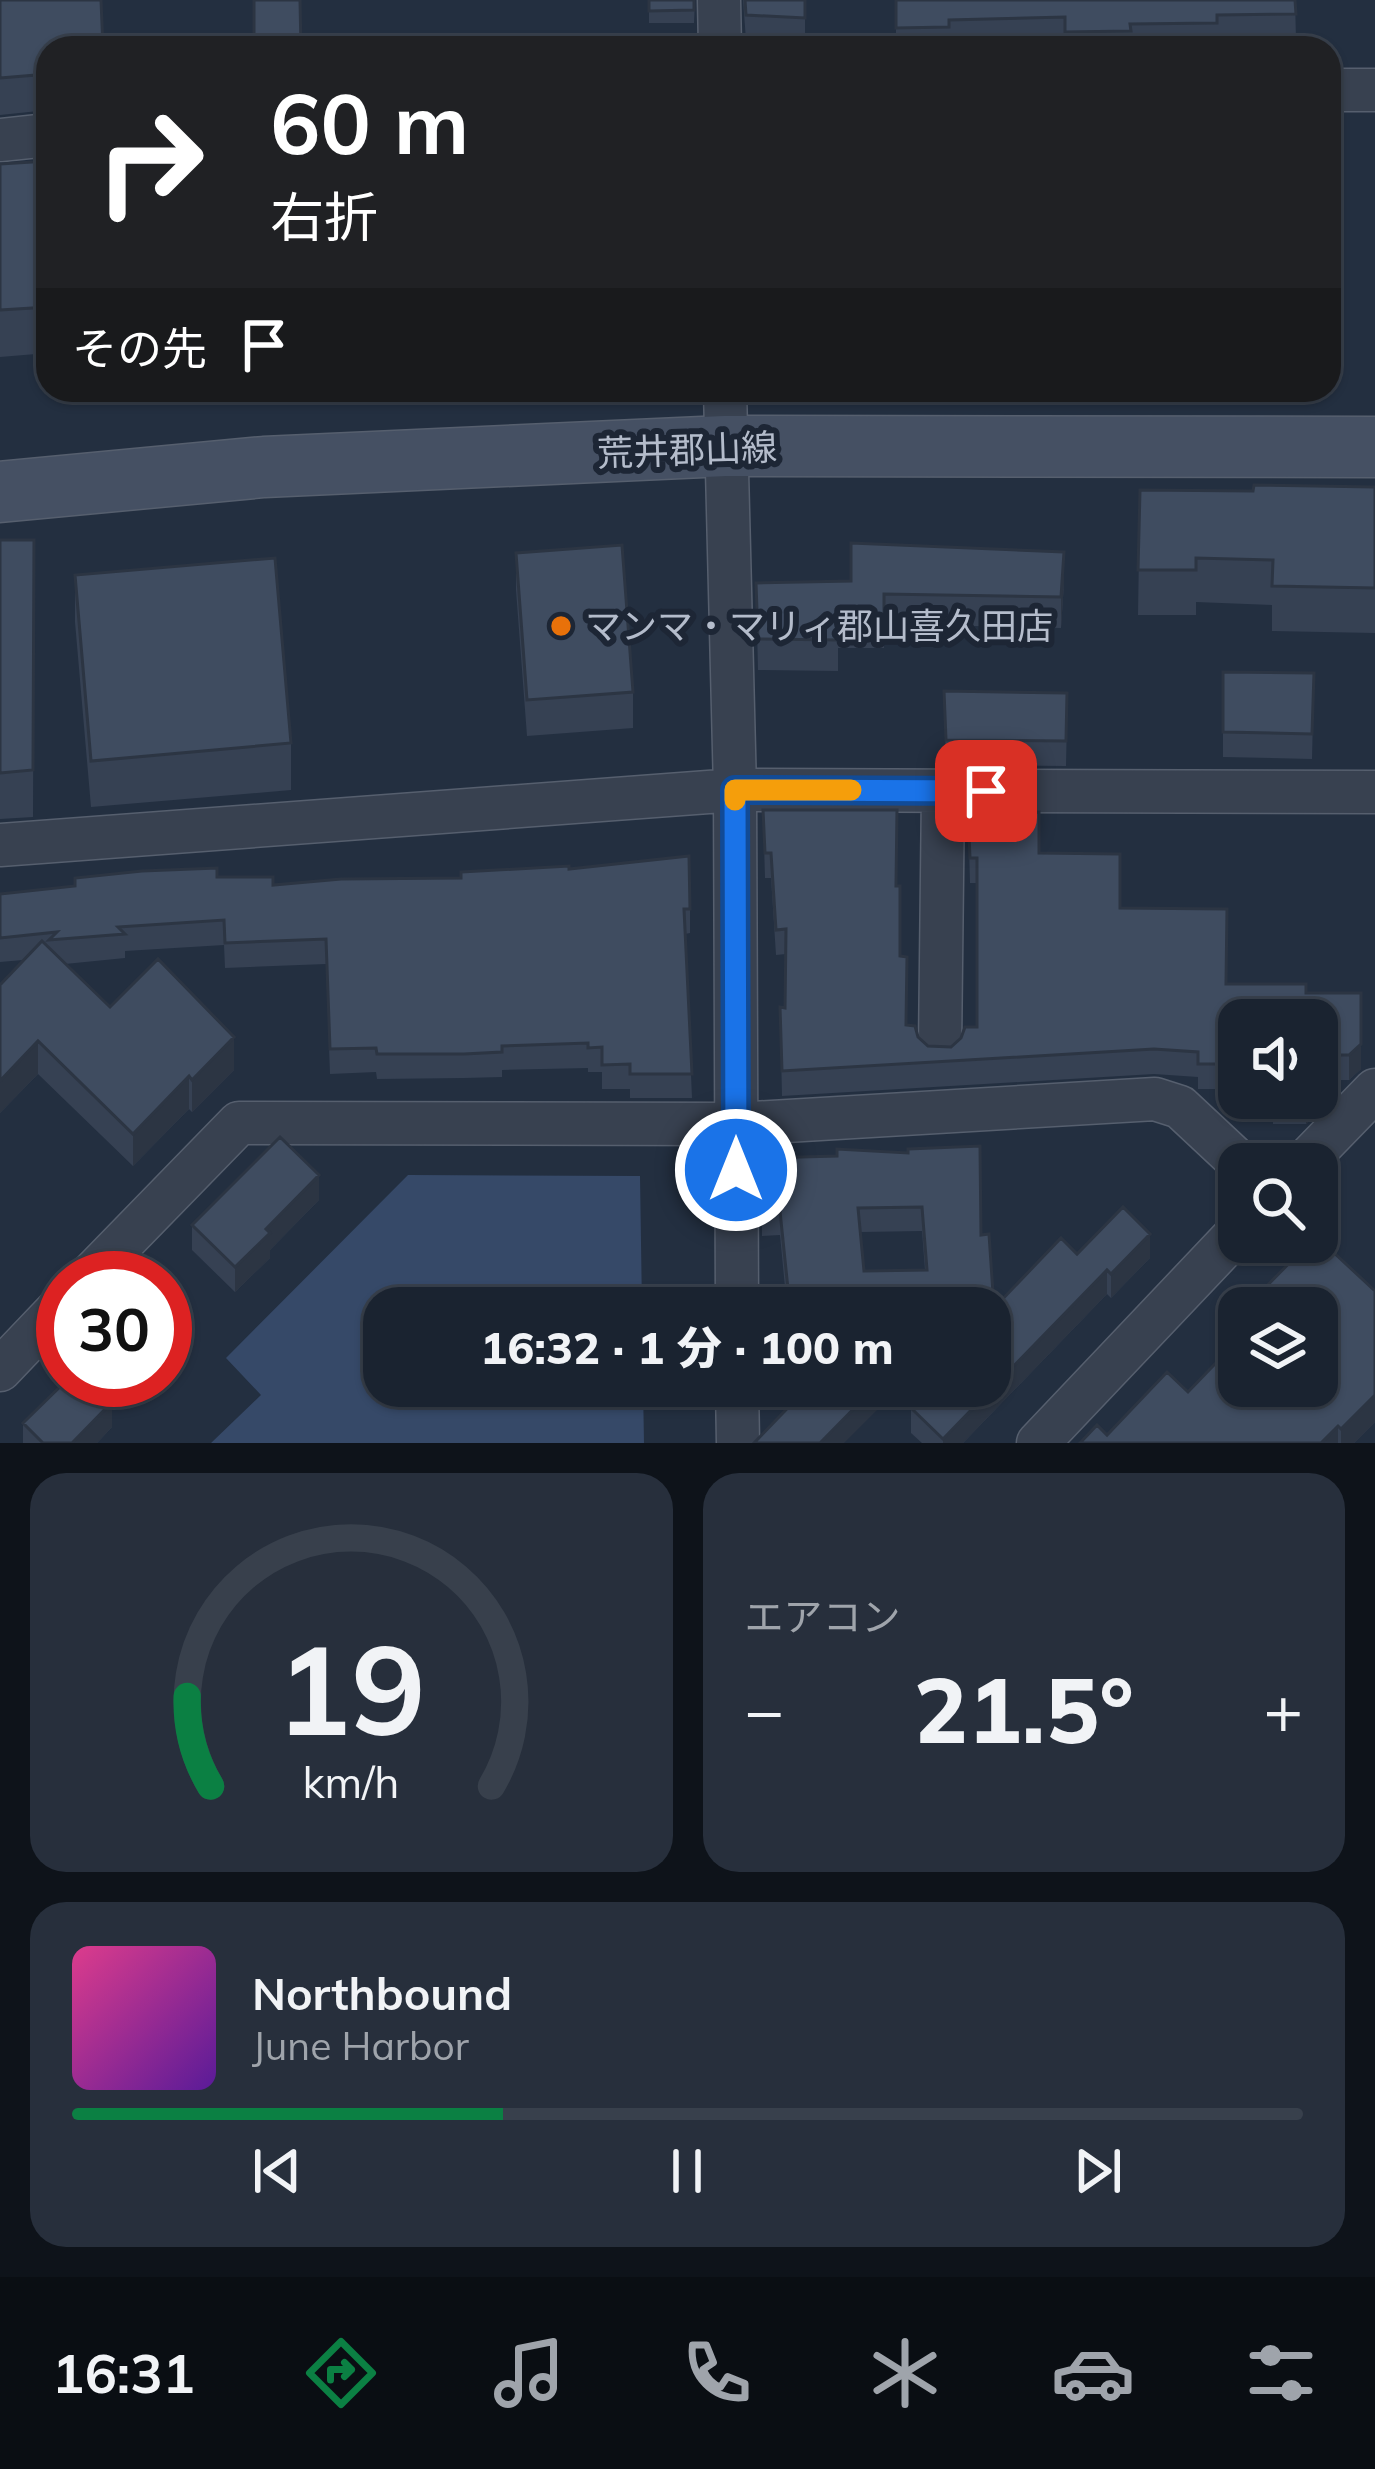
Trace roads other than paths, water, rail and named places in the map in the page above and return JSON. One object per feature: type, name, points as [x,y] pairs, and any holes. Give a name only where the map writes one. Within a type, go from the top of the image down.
[{"type":"main road","name":"荒井郡山線","points":[[0,492],[725,418],[1375,447]]},
{"type":"street","points":[[719,0],[720,36]]},
{"type":"street","points":[[1341,90],[1375,90]]},
{"type":"street","points":[[0,140],[36,136]]},
{"type":"street","points":[[725,418],[735,790],[737,1287]]},
{"type":"street","points":[[0,845],[735,790],[1375,792]]},
{"type":"street","points":[[940,1049],[943,791]]},
{"type":"street","points":[[1323,1143],[1375,1090]]},
{"type":"street","points":[[114,1251],[239,1124],[736,1124],[1155,1100],[1180,1107],[1219,1143]]},
{"type":"street","points":[[1038,1443],[1218,1253]]},
{"type":"street","points":[[0,1370],[36,1332]]},
{"type":"street","points":[[737,1407],[738,1443]]},
{"type":"water","points":[[408,1175],[640,1176],[642,1287],[363,1287],[363,1407],[643,1407],[644,1443],[211,1443],[261,1395],[226,1358]]},
{"type":"place","name":"マンマ・マリィ郡山喜久田店","points":[[561,626]]}]
